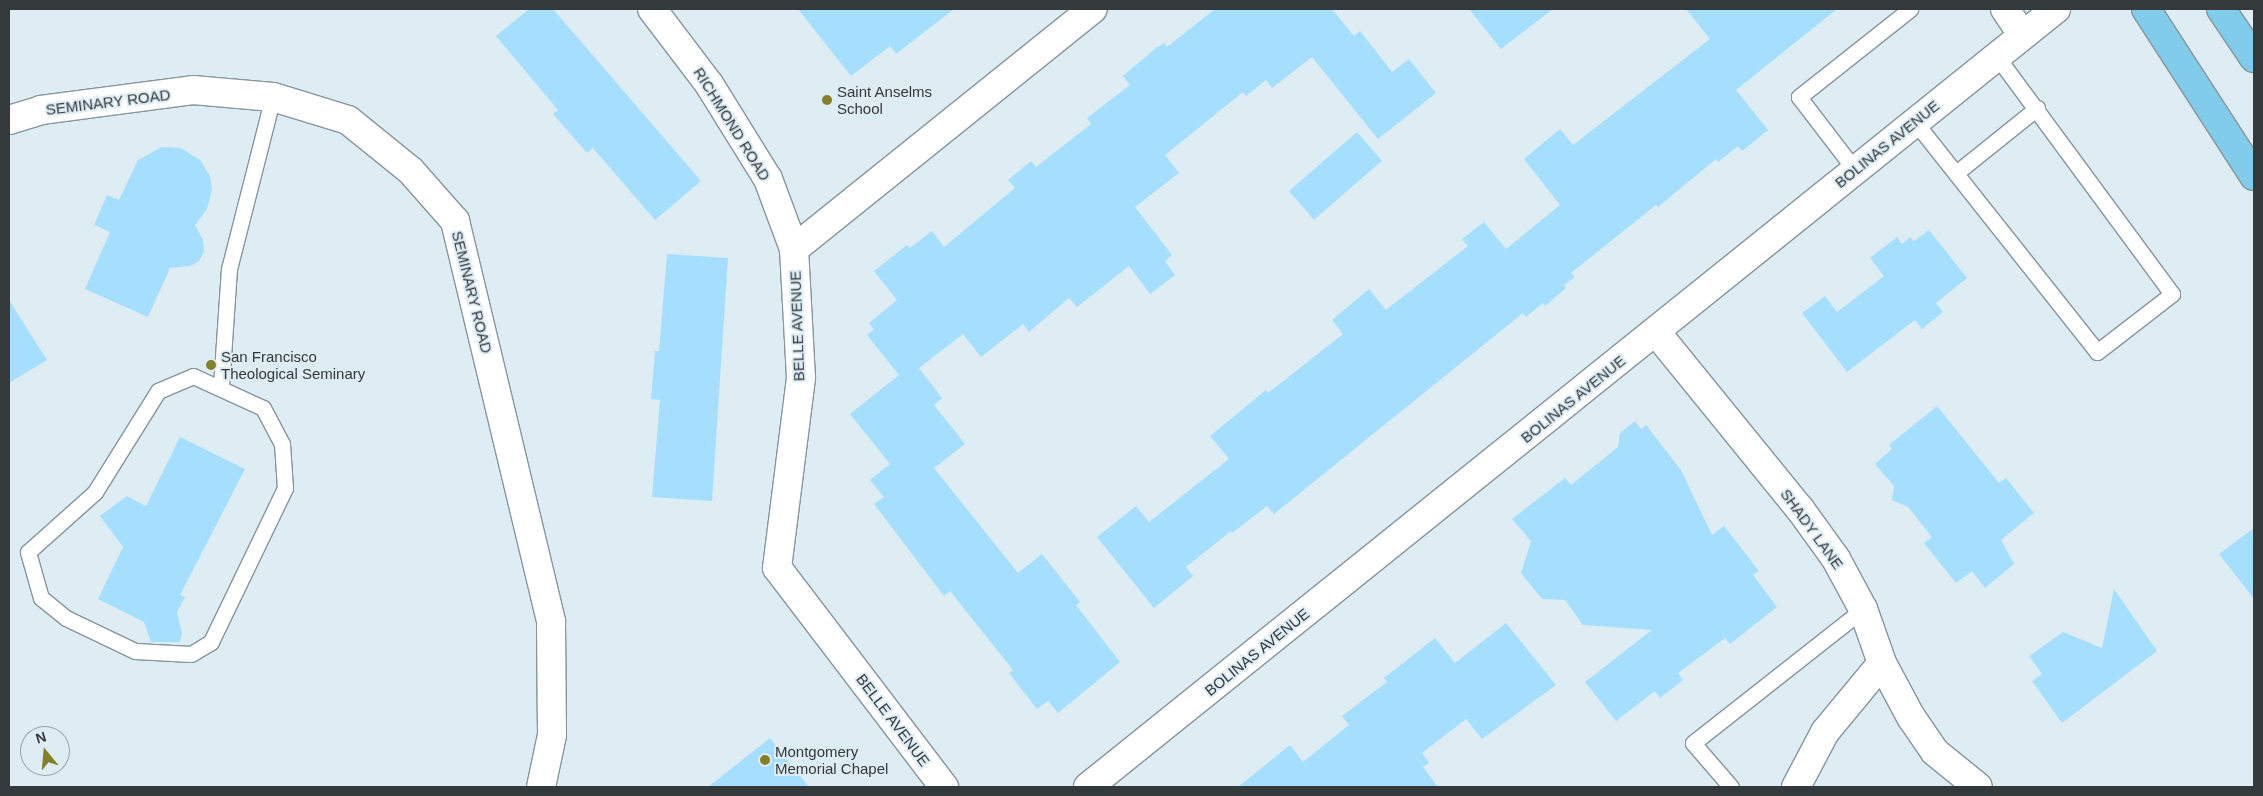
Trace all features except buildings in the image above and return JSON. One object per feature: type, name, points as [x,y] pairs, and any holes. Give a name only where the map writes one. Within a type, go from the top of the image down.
[{"type":"main road","points":[[2146,9],[2254,176]]},
{"type":"main road","points":[[2221,9],[2254,58]]},
{"type":"street","name":"RICHMOND ROAD","points":[[652,9],[709,84],[768,179],[794,249]]},
{"type":"street","name":"BELLE AVENUE","points":[[944,787],[777,568],[801,378],[794,249],[1092,9]]},
{"type":"street","points":[[2006,9],[2022,34]]},
{"type":"street","name":"BOLINAS AVENUE","points":[[1088,787],[1656,332],[2022,34],[2056,9]]},
{"type":"street","name":"SEMINARY ROAD","points":[[9,120],[41,110],[193,90],[273,97],[348,120],[411,171],[455,221],[551,621],[552,735],[541,787]]},
{"type":"street","name":"SHADY LANE","points":[[1656,332],[1800,509],[1836,559],[1863,609],[1882,663],[1911,717],[1935,752],[1978,787]]},
{"type":"street","points":[[1796,787],[1825,732],[1882,663]]},
{"type":"lane","points":[[1855,170],[1799,97],[1910,9]]},
{"type":"lane","points":[[1915,122],[2097,352],[2172,294],[2037,108],[1996,55]]},
{"type":"lane","points":[[221,386],[229,269],[273,97]]},
{"type":"lane","points":[[1956,173],[2037,108]]},
{"type":"lane","points":[[193,376],[221,386],[263,408],[282,444],[286,488],[211,642],[191,654],[135,651],[66,618],[40,598],[28,552],[95,492],[158,391],[193,376]]},
{"type":"lane","points":[[1731,787],[1693,742],[1863,609]]},
{"type":"place","name":"Saint Anselms School","points":[[827,100]]},
{"type":"place","name":"San Francisco Theological Seminary","points":[[211,365]]},
{"type":"place","name":"Montgomery Memorial Chapel","points":[[765,760]]}]
